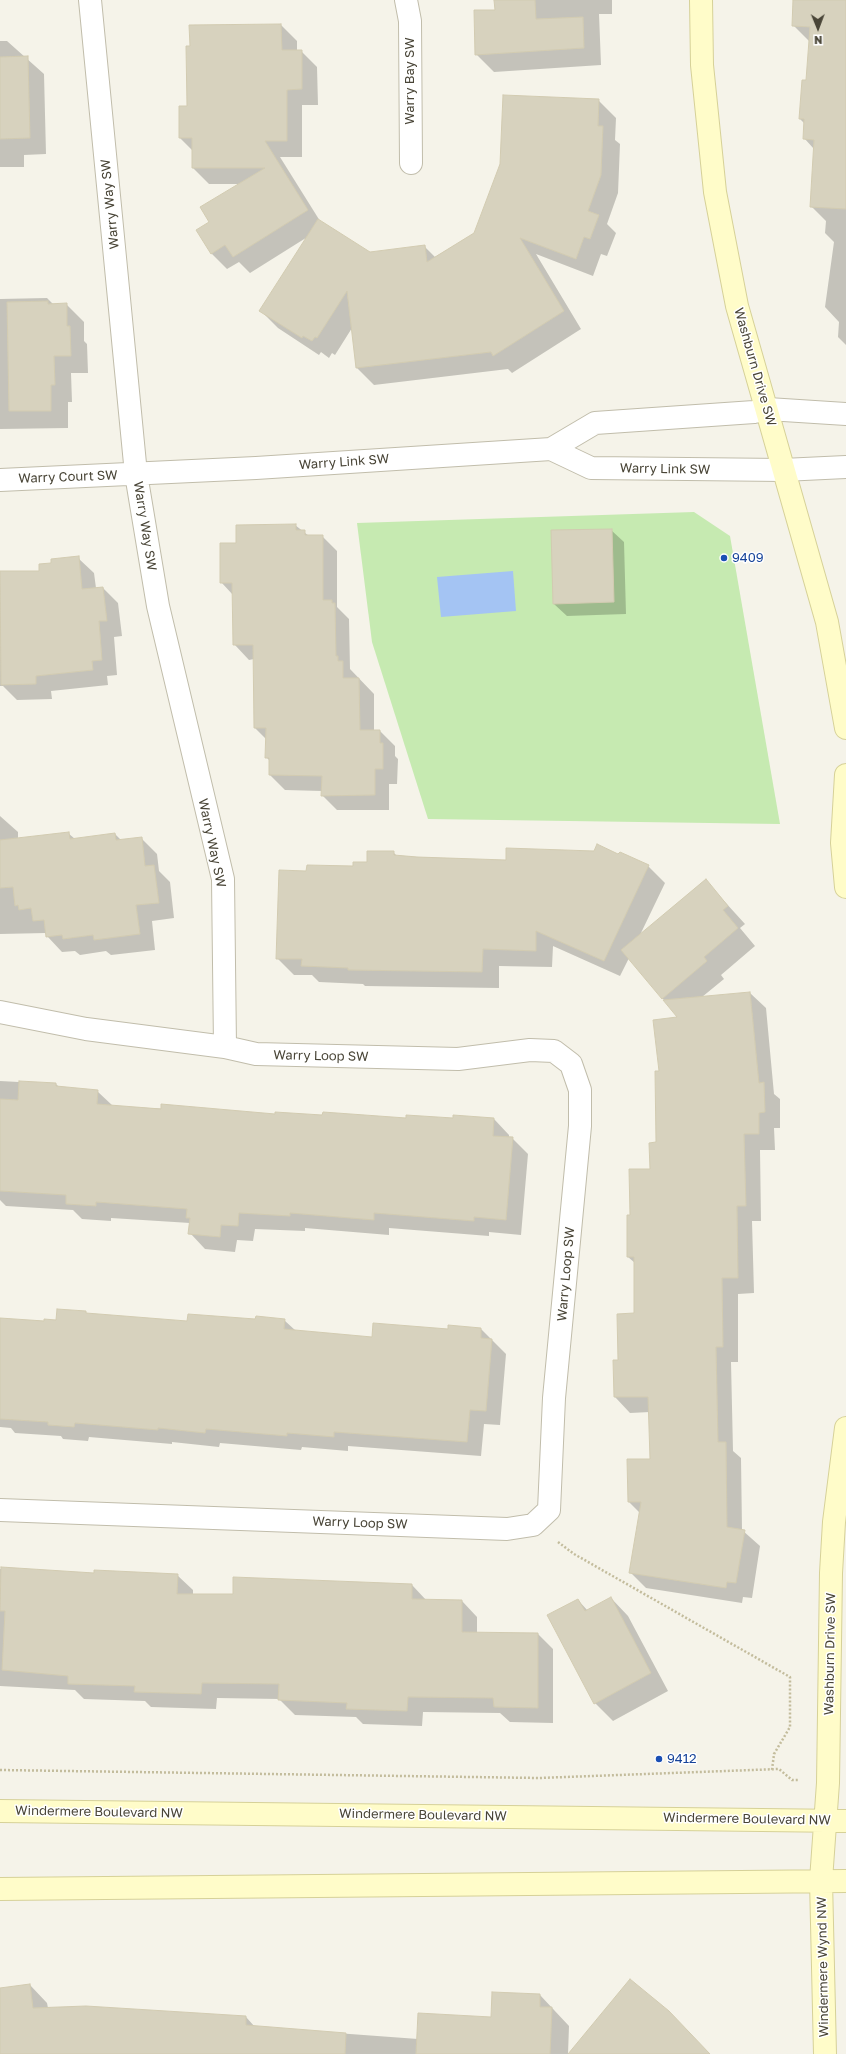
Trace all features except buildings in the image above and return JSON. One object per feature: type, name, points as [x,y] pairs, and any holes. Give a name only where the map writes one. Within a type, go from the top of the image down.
[{"type":"street","name":"Warry Way SW","points":[[90,0],[136,474],[158,606],[223,879],[224,1047]]},
{"type":"street","name":"Warry Bay SW","points":[[406,0],[410,21],[411,163]]},
{"type":"street","name":"Washburn Drive SW","points":[[700,0],[702,65],[716,192],[738,306],[827,622],[846,728]]},
{"type":"street","name":"Warry Link SW","points":[[136,474],[551,449],[595,423],[754,412],[768,409],[846,414]]},
{"type":"street","name":"Warry Link SW","points":[[551,449],[591,468],[783,470],[846,467]]},
{"type":"street","name":"Warry Court SW","points":[[0,480],[136,474]]},
{"type":"street","points":[[846,775],[842,843],[846,887]]},
{"type":"street","name":"Warry Loop SW","points":[[0,1012],[86,1029],[224,1047],[256,1054],[458,1059],[530,1050],[554,1051],[571,1064],[580,1090],[580,1126],[554,1398],[549,1510],[533,1525],[507,1529],[0,1510]]},
{"type":"street","name":"Washburn Drive SW","points":[[821,1880],[836,1820],[828,1783],[831,1573],[834,1522],[846,1428]]},
{"type":"street","name":"Windermere Boulevard NW","points":[[0,1811],[836,1820]]},
{"type":"street","points":[[0,1889],[293,1887],[821,1880],[846,1881]]},
{"type":"street","name":"Windermere Wynd NW","points":[[821,1880],[825,2054]]},
{"type":"path","points":[[533,1525],[574,1554],[790,1677],[790,1727],[774,1754],[772,1770]]},
{"type":"path","points":[[0,1770],[539,1778],[779,1769],[792,1780],[828,1783]]},
{"type":"green space","points":[[694,512],[730,536],[780,824],[428,819],[372,642],[357,523]]},
{"type":"water","points":[[513,571],[516,611],[441,617],[437,577]]},
{"type":"place","name":"9409","points":[[724,558]]},
{"type":"place","name":"9412","points":[[659,1759]]}]
